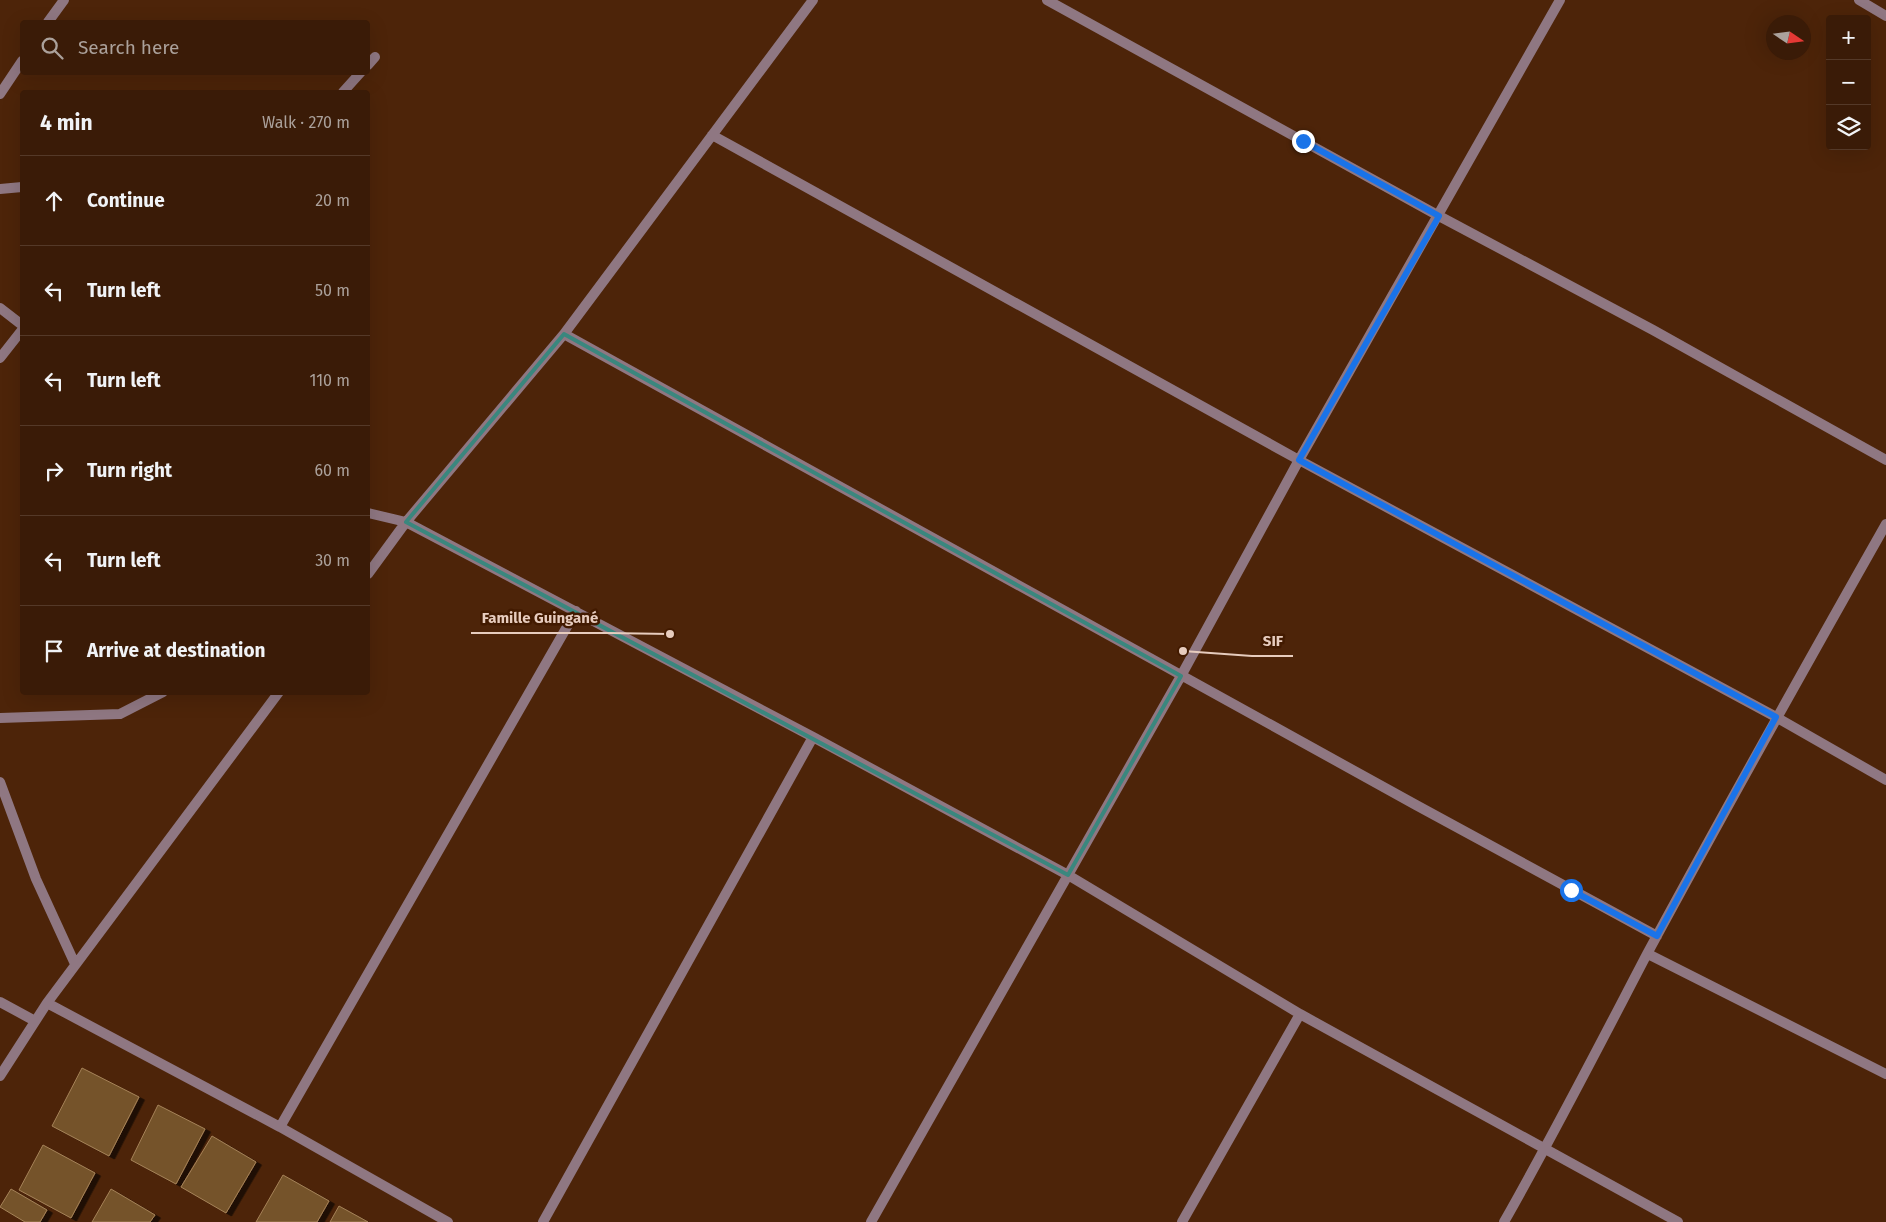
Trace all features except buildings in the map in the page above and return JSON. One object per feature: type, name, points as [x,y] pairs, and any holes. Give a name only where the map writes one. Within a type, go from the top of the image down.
[{"type":"street","points":[[49,20],[64,0]]},
{"type":"street","points":[[370,571],[406,522],[564,334],[813,0]]},
{"type":"street","points":[[1047,0],[1439,216],[1653,330],[1886,460]]},
{"type":"street","points":[[871,1222],[1181,676],[1299,460],[1560,0]]},
{"type":"street","points":[[1859,0],[1886,16]]},
{"type":"street","points":[[0,94],[20,64]]},
{"type":"street","points":[[345,90],[358,75]]},
{"type":"street","points":[[712,135],[1299,460],[1776,717],[1886,780]]},
{"type":"street","points":[[0,189],[20,187]]},
{"type":"street","points":[[0,308],[20,323]]},
{"type":"street","points":[[0,358],[20,333]]},
{"type":"street","points":[[564,334],[1181,676],[1657,936]]},
{"type":"street","points":[[370,513],[406,522],[813,737],[1068,875],[1300,1014],[1678,1222]]},
{"type":"street","points":[[1504,1222],[1776,717],[1886,524]]},
{"type":"street","points":[[280,1127],[576,611]]},
{"type":"street","points":[[0,718],[120,714],[157,695]]},
{"type":"street","points":[[0,1076],[46,1003],[276,695]]},
{"type":"street","points":[[543,1222],[813,737]]},
{"type":"street","points":[[0,782],[36,879],[75,964]]},
{"type":"street","points":[[1648,954],[1886,1074]]},
{"type":"street","points":[[0,1002],[35,1021]]},
{"type":"street","points":[[46,1003],[280,1127],[448,1222]]},
{"type":"street","points":[[1182,1222],[1300,1014]]},
{"type":"highlighted area","points":[[564,334],[1181,676],[1068,875],[406,522]]},
{"type":"place","name":"Famille Guingané","points":[[670,634]]},
{"type":"place","name":"SIF","points":[[1183,651]]},
{"type":"route","points":[[1303,141],[1439,216],[1299,460],[1776,717],[1657,936],[1571,890]]}]
